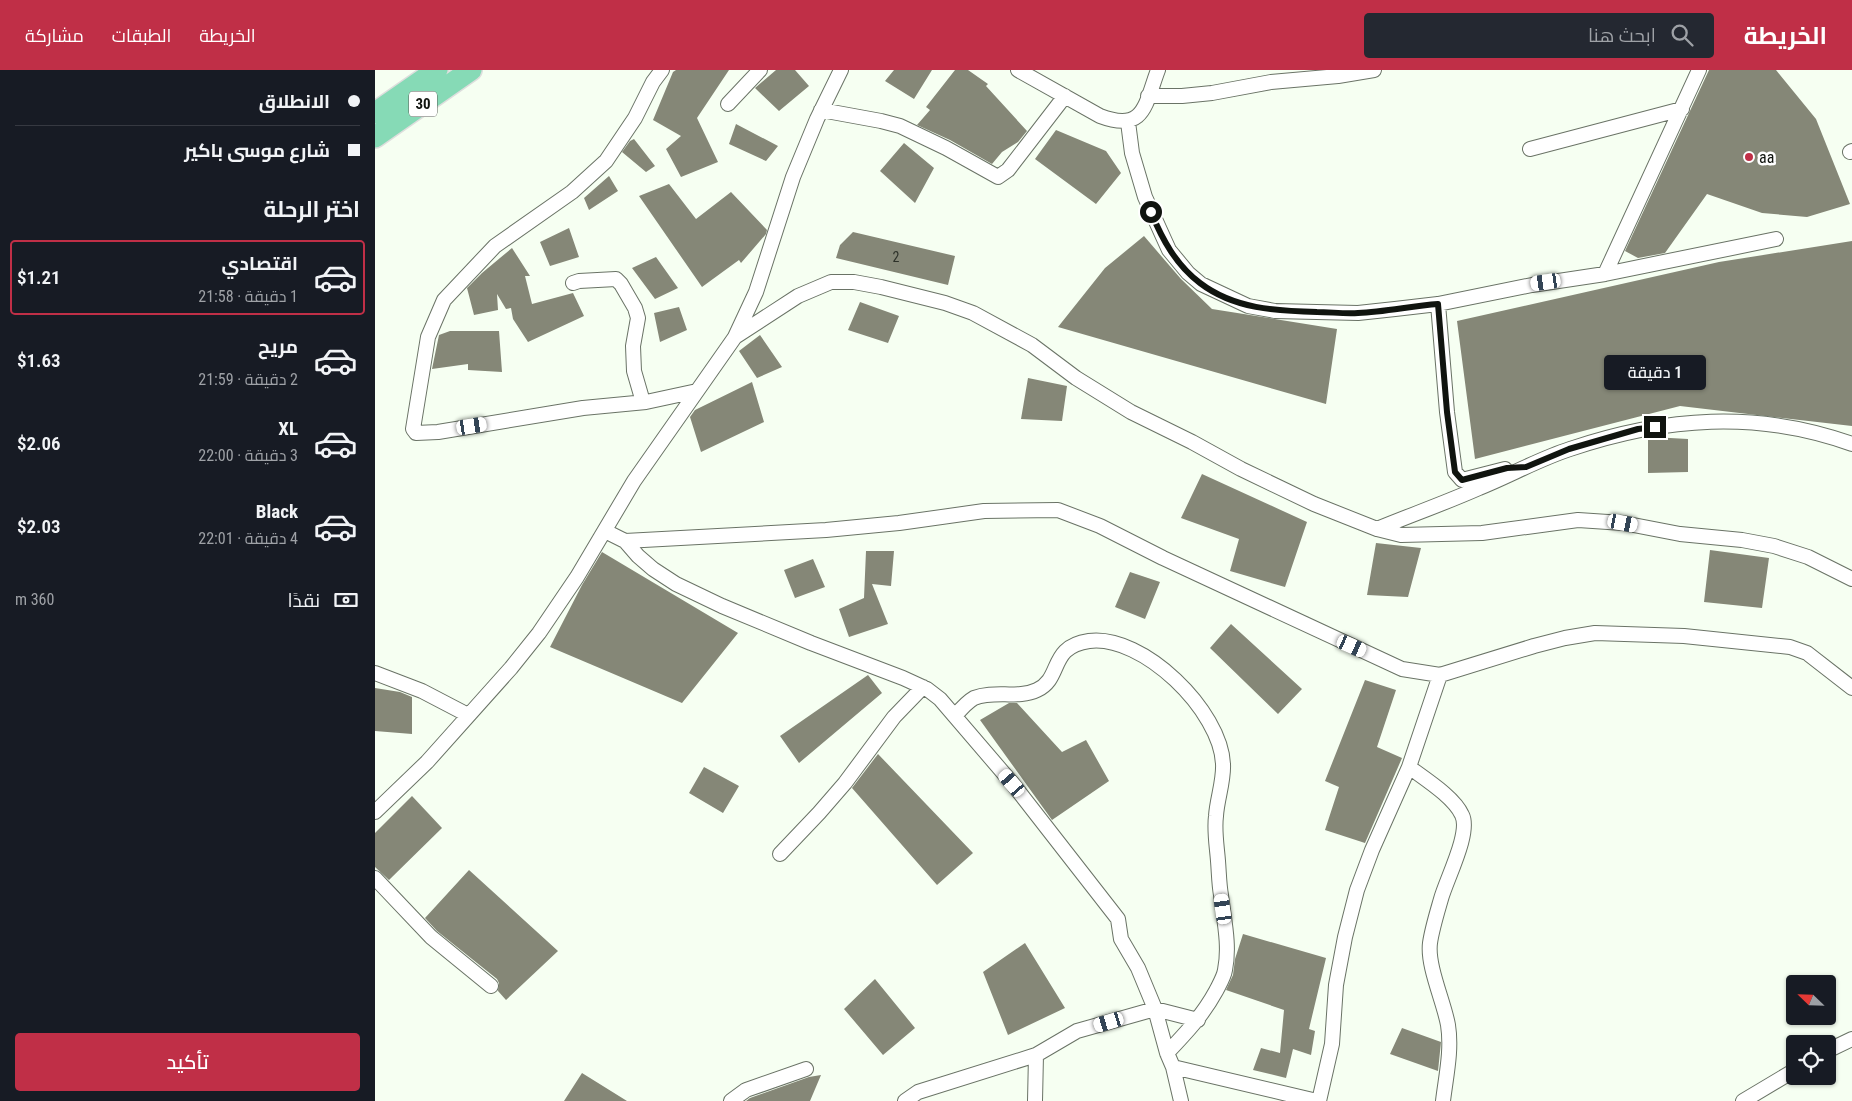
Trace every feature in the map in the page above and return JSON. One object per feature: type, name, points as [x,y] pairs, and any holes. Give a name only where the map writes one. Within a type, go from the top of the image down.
[{"type":"main road","name":"30","points":[[375,113],[437,70]]},
{"type":"main road","name":"30","points":[[375,137],[471,70]]},
{"type":"street","points":[[662,70],[653,82],[635,118],[606,161],[572,192],[495,246],[444,300],[428,337],[413,429],[416,433],[438,432],[583,408],[643,402],[697,391]]},
{"type":"street","points":[[728,104],[760,70]]},
{"type":"street","points":[[375,812],[427,762],[511,668],[539,633],[572,585],[634,481],[735,337],[756,292],[793,178],[821,110],[841,70]]},
{"type":"street","points":[[1018,70],[1100,116],[1114,121],[1128,122],[1139,115],[1158,70]]},
{"type":"street","points":[[1148,96],[1183,96],[1212,93],[1271,82],[1338,76],[1374,70]]},
{"type":"street","points":[[1605,274],[1699,70]]},
{"type":"street","points":[[821,110],[900,126],[946,148],[998,177],[1009,170],[1065,96]]},
{"type":"street","points":[[1530,149],[1682,110]]},
{"type":"street","points":[[1128,122],[1131,153],[1145,197],[1169,250],[1201,284],[1247,306],[1275,310],[1358,313],[1438,304],[1532,284],[1605,274],[1776,239]]},
{"type":"street","points":[[573,283],[579,281],[616,280],[621,284],[631,300],[638,318],[633,346],[634,372],[643,402]]},
{"type":"street","points":[[735,337],[798,296],[831,282],[854,282],[945,303],[973,313],[1032,345],[1076,378],[1131,412],[1241,469],[1314,504],[1377,529],[1401,535],[1482,533],[1578,520],[1623,523],[1680,534],[1742,540],[1774,546],[1808,558],[1852,579]]},
{"type":"street","points":[[1438,304],[1447,412],[1455,472],[1462,480],[1507,468],[1526,467]]},
{"type":"street","points":[[1377,529],[1569,449],[1638,429],[1709,421],[1757,422],[1785,425],[1821,433],[1852,444]]},
{"type":"street","points":[[625,542],[826,530],[899,523],[983,511],[1058,510],[1100,526],[1163,558],[1402,669],[1440,675],[1525,648],[1572,637],[1595,634],[1684,636],[1790,647],[1807,653],[1852,688]]},
{"type":"street","points":[[605,531],[625,542],[653,569],[676,584],[722,606],[811,643],[903,678],[923,687],[940,699],[1012,783],[1118,919],[1121,939],[1138,968],[1155,1009],[1167,1053],[1173,1067],[1181,1101]]},
{"type":"street","points":[[955,716],[973,698],[1036,691],[1042,688],[1048,684],[1059,657],[1072,646],[1090,641],[1112,644],[1141,654],[1181,684],[1211,724],[1219,742],[1223,764],[1215,818],[1220,892],[1227,944],[1225,971],[1198,1020],[1167,1053]]},
{"type":"street","points":[[375,673],[422,691],[468,715]]},
{"type":"street","points":[[1173,1067],[1318,1101],[1332,1044],[1336,985],[1345,937],[1357,890],[1372,850],[1409,767],[1440,675]]},
{"type":"street","points":[[780,854],[845,783],[894,717],[923,687]]},
{"type":"street","points":[[1409,767],[1451,800],[1463,816],[1464,828],[1457,857],[1441,898],[1430,945],[1433,972],[1448,1026],[1449,1052],[1443,1101]]},
{"type":"street","points":[[375,878],[431,937],[491,986]]},
{"type":"street","points":[[905,1101],[918,1092],[1036,1055],[1077,1031],[1155,1009],[1198,1020]]},
{"type":"street","points":[[1836,1047],[1852,1040]]},
{"type":"street","points":[[1035,1101],[1036,1055]]},
{"type":"street","points":[[731,1101],[746,1090],[806,1069]]},
{"type":"street","points":[[1743,1101],[1786,1075]]},
{"type":"building","points":[[676,70],[729,70],[697,118],[718,162],[681,177],[666,149],[681,136],[653,120],[673,72]]},
{"type":"building","points":[[776,70],[795,70],[809,86],[779,111],[755,88]]},
{"type":"building","points":[[894,70],[932,70],[914,99],[885,81]]},
{"type":"building","points":[[955,70],[968,70],[988,84],[986,86],[1027,131],[1018,142],[1002,152],[992,164],[950,140],[917,125],[930,110],[926,107]]},
{"type":"building","name":"aa","points":[[1709,70],[1776,70],[1816,119],[1850,204],[1807,217],[1762,213],[1707,194],[1665,253],[1638,258],[1625,251]]},
{"type":"building","points":[[736,124],[778,146],[766,161],[729,144]]},
{"type":"building","points":[[1056,130],[1106,151],[1121,173],[1096,204],[1035,159]]},
{"type":"building","points":[[634,139],[655,166],[646,172],[622,152],[630,141]]},
{"type":"building","points":[[904,143],[934,168],[915,203],[880,171]]},
{"type":"building","points":[[609,176],[618,191],[589,210],[584,198]]},
{"type":"building","points":[[669,184],[696,219],[731,192],[767,230],[766,234],[741,263],[739,260],[702,287],[639,196]]},
{"type":"building","points":[[569,228],[579,257],[550,266],[540,242]]},
{"type":"building","points":[[853,232],[955,256],[948,285],[836,258],[840,245]]},
{"type":"building","points":[[1144,236],[1181,279],[1212,309],[1337,329],[1326,404],[1058,327],[1105,268]]},
{"type":"building","points":[[1852,241],[1852,426],[1680,406],[1475,459],[1457,321],[1719,262]]},
{"type":"building","points":[[512,248],[530,276],[525,276],[532,304],[573,293],[584,316],[528,342],[513,319],[511,308],[506,309],[497,294],[498,310],[474,315],[467,288]]},
{"type":"building","points":[[656,257],[678,288],[655,299],[632,268]]},
{"type":"building","points":[[860,302],[899,316],[888,343],[848,330]]},
{"type":"building","points":[[679,307],[687,330],[660,342],[654,313]]},
{"type":"building","points":[[450,331],[499,331],[502,372],[468,370],[468,364],[432,369],[439,335]]},
{"type":"building","points":[[760,335],[782,367],[757,378],[739,351]]},
{"type":"building","points":[[1028,378],[1067,386],[1062,421],[1021,419]]},
{"type":"building","points":[[752,382],[764,422],[701,452],[690,417],[695,410]]},
{"type":"building","points":[[1648,438],[1688,439],[1688,472],[1648,473]]},
{"type":"building","points":[[1202,474],[1307,522],[1285,587],[1230,571],[1239,539],[1181,518]]},
{"type":"building","points":[[1376,543],[1421,548],[1408,597],[1367,595]]},
{"type":"building","points":[[1710,550],[1769,558],[1762,608],[1704,602]]},
{"type":"building","points":[[866,551],[894,551],[891,586],[872,584],[888,624],[849,637],[839,609],[864,598]]},
{"type":"building","points":[[602,552],[738,633],[682,703],[550,647],[582,585]]},
{"type":"building","points":[[813,559],[825,587],[795,598],[784,570]]},
{"type":"building","points":[[1130,572],[1160,582],[1145,619],[1115,607]]},
{"type":"building","points":[[1231,624],[1302,689],[1278,714],[1210,648]]},
{"type":"building","points":[[868,675],[882,693],[799,763],[780,736]]},
{"type":"building","points":[[1365,680],[1396,690],[1377,747],[1402,758],[1365,843],[1325,830],[1339,787],[1325,781]]},
{"type":"building","points":[[375,688],[400,692],[412,697],[412,734],[375,731]]},
{"type":"building","points":[[1009,703],[1017,703],[1062,752],[1086,740],[1109,781],[1052,820],[980,720]]},
{"type":"building","points":[[878,754],[973,853],[937,885],[852,788]]},
{"type":"building","points":[[704,767],[739,786],[723,813],[689,793]]},
{"type":"building","points":[[412,796],[442,828],[389,880],[375,867],[375,833]]},
{"type":"building","points":[[469,870],[558,951],[506,1000],[498,991],[499,983],[497,979],[437,931],[425,918]]},
{"type":"building","points":[[1243,934],[1326,958],[1309,1029],[1315,1031],[1311,1055],[1293,1049],[1286,1078],[1253,1070],[1261,1048],[1280,1053],[1284,1010],[1226,990],[1233,975],[1235,959]]},
{"type":"building","points":[[1025,943],[1065,1008],[1008,1035],[983,972]]},
{"type":"building","points":[[875,979],[915,1028],[883,1055],[844,1009]]},
{"type":"building","points":[[1402,1028],[1441,1042],[1438,1071],[1390,1054]]},
{"type":"building","points":[[582,1073],[627,1101],[564,1101]]},
{"type":"building","points":[[821,1075],[810,1101],[746,1101],[809,1077]]},
{"type":"place","name":"aa","points":[[1749,157]]},
{"type":"route","points":[[1151,212],[1169,250],[1188,272],[1201,284],[1247,306],[1275,310],[1358,313],[1438,304],[1447,412],[1455,472],[1462,480],[1507,468],[1526,467],[1569,449],[1638,429],[1655,427]]}]
